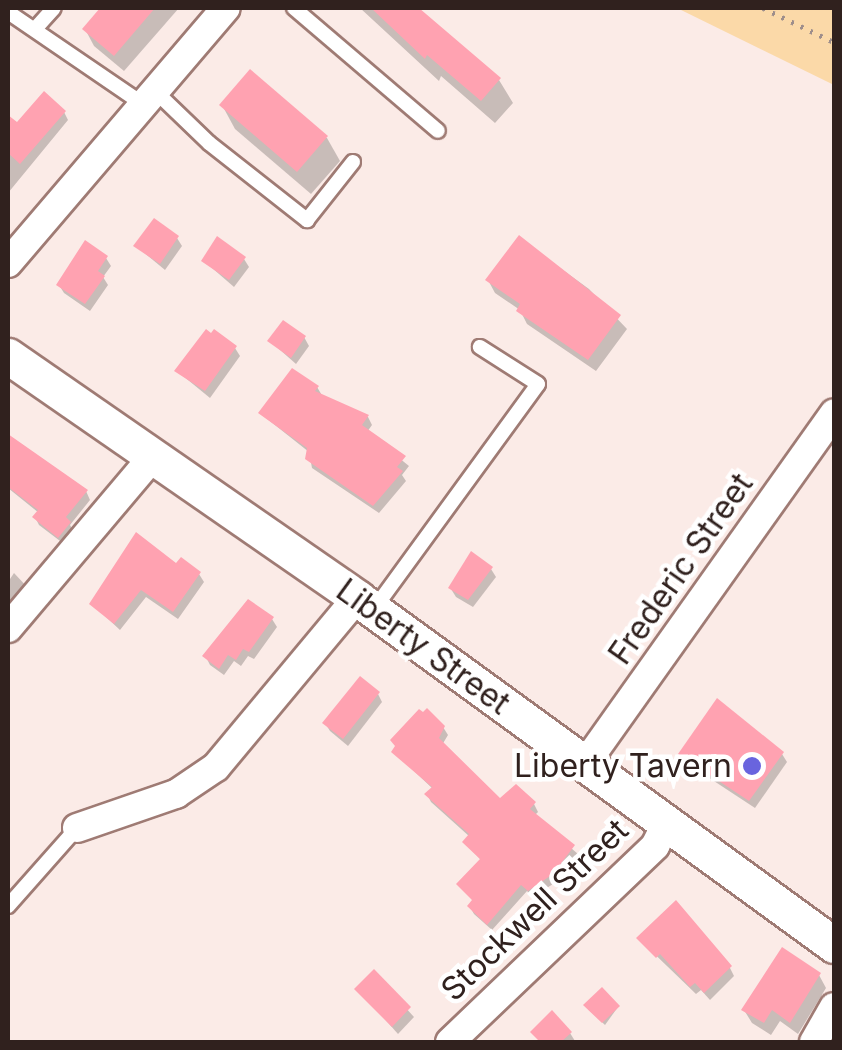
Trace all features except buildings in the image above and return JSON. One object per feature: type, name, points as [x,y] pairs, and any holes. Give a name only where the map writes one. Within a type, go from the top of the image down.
[{"type":"street","points":[[8,263],[226,8]]},
{"type":"street","name":"Liberty Street","points":[[8,356],[365,604],[834,945]]},
{"type":"street","name":"Frederic Street","points":[[585,764],[834,414]]},
{"type":"street","points":[[8,628],[154,455]]},
{"type":"street","points":[[77,828],[176,794],[216,768],[365,604]]},
{"type":"street","name":"Stockwell Street","points":[[450,1042],[654,846],[666,824]]},
{"type":"street","points":[[814,1042],[834,1007]]},
{"type":"lane","points":[[36,29],[54,8]]},
{"type":"lane","points":[[294,8],[438,131]]},
{"type":"lane","points":[[8,12],[149,98],[306,220],[353,162]]},
{"type":"lane","points":[[365,604],[538,384],[480,346]]},
{"type":"lane","points":[[8,906],[77,828]]},
{"type":"path","points":[[763,8],[834,42]]},
{"type":"shaded area","points":[[677,8],[834,8],[834,85]]},
{"type":"place","name":"Liberty Tavern","points":[[752,766]]}]
